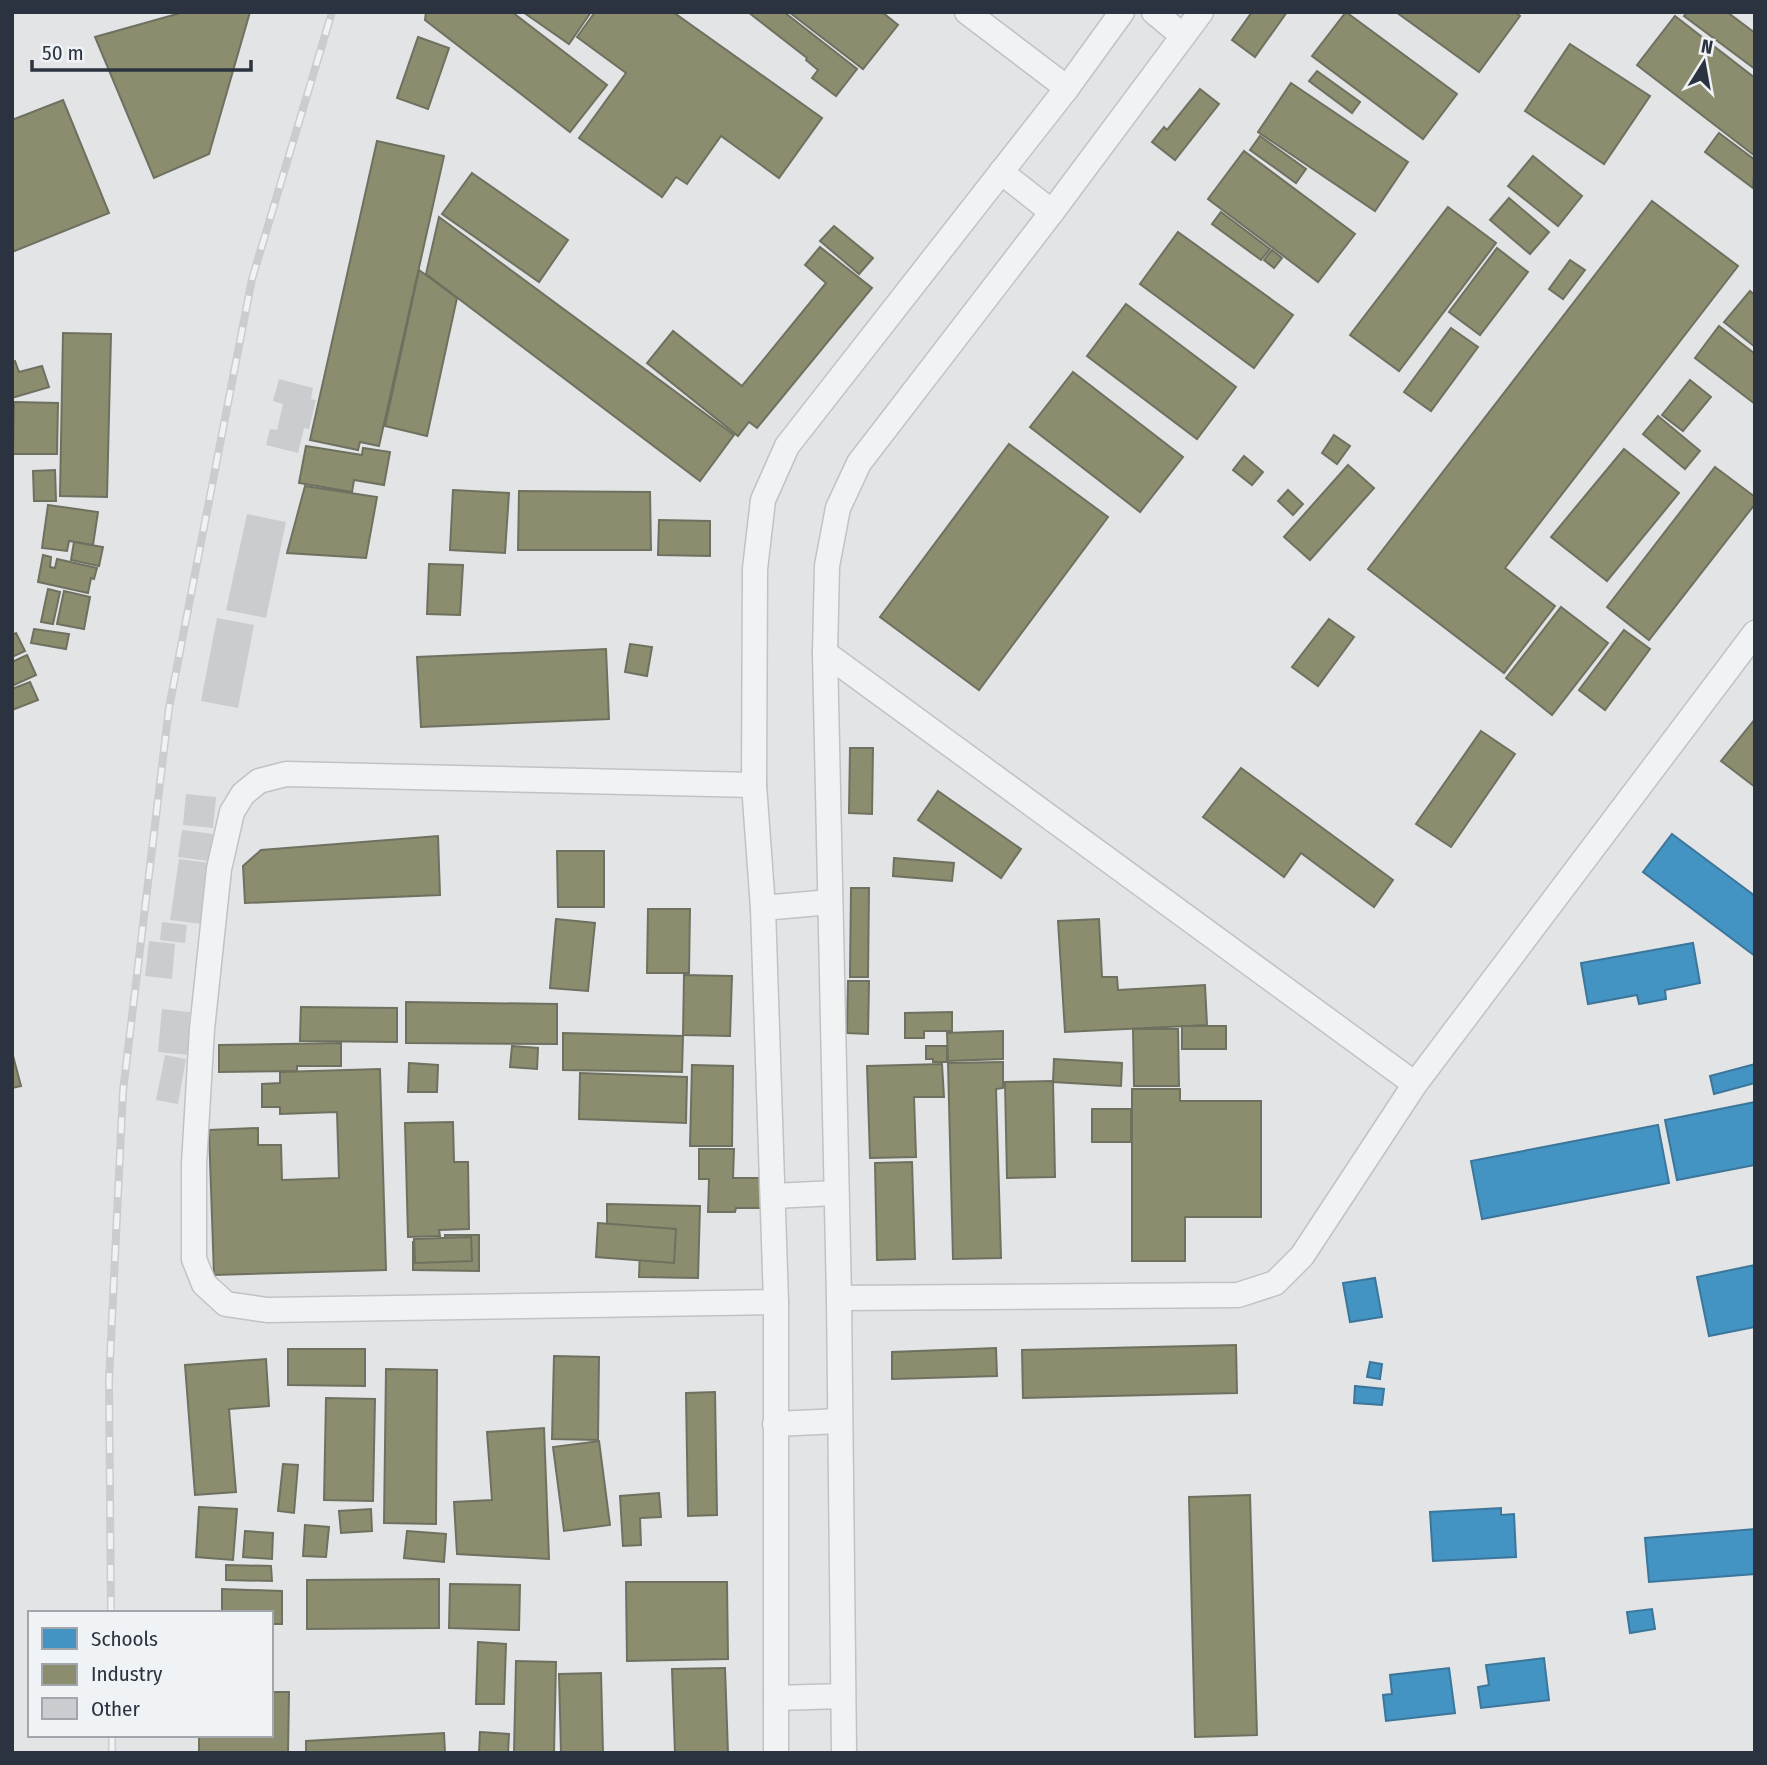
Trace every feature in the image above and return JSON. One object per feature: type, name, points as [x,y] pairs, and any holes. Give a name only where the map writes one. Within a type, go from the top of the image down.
[{"type":"street","points":[[967,12],[1067,88]]},
{"type":"street","points":[[776,1753],[776,1302],[763,908],[754,785],[755,569],[763,500],[787,446],[1067,88],[1122,12]]},
{"type":"street","points":[[1154,12],[1183,36]]},
{"type":"street","points":[[844,1753],[839,1298],[825,653],[827,566],[838,508],[859,463],[1052,212],[1201,12]]},
{"type":"street","points":[[1001,172],[1052,212]]},
{"type":"street","points":[[839,1298],[1238,1295],[1275,1283],[1302,1256],[1415,1084],[1755,633]]},
{"type":"street","points":[[825,653],[1415,1084]]},
{"type":"street","points":[[754,785],[286,774],[259,781],[243,794],[232,811],[219,869],[202,1029],[194,1164],[194,1259],[204,1284],[226,1304],[267,1310],[776,1302]]},
{"type":"street","points":[[763,908],[830,902]]},
{"type":"street","points":[[773,1196],[836,1193]]},
{"type":"street","points":[[775,1424],[840,1421]]},
{"type":"street","points":[[776,1698],[844,1696]]},
{"type":"building: Schools","points":[[1672,834],[1755,896],[1755,956],[1643,872]]},
{"type":"building: Schools","points":[[1693,943],[1700,983],[1665,990],[1666,999],[1639,1004],[1637,995],[1588,1004],[1581,963]]},
{"type":"building: Schools","points":[[1755,1064],[1755,1083],[1714,1094],[1710,1076]]},
{"type":"building: Schools","points":[[1755,1102],[1755,1165],[1677,1180],[1665,1120]]},
{"type":"building: Schools","points":[[1658,1125],[1669,1183],[1482,1219],[1471,1161]]},
{"type":"building: Schools","points":[[1755,1265],[1755,1327],[1709,1336],[1697,1277]]},
{"type":"building: Schools","points":[[1375,1278],[1382,1317],[1350,1322],[1343,1283]]},
{"type":"building: Schools","points":[[1370,1362],[1382,1364],[1380,1379],[1367,1377]]},
{"type":"building: Schools","points":[[1355,1386],[1384,1389],[1382,1405],[1354,1403]]},
{"type":"building: Schools","points":[[1501,1508],[1501,1515],[1514,1514],[1516,1557],[1433,1561],[1430,1512]]},
{"type":"building: Schools","points":[[1755,1529],[1755,1574],[1649,1582],[1645,1538]]},
{"type":"building: Schools","points":[[1652,1609],[1655,1629],[1630,1633],[1627,1612]]},
{"type":"building: Schools","points":[[1544,1658],[1549,1700],[1481,1708],[1478,1687],[1489,1685],[1486,1665]]},
{"type":"building: Schools","points":[[1449,1668],[1455,1713],[1386,1721],[1383,1695],[1392,1694],[1390,1675]]},
{"type":"building: Industry","points":[[184,12],[250,12],[209,154],[154,178],[95,37]]},
{"type":"building: Industry","points":[[426,12],[512,12],[607,85],[570,132],[425,20]]},
{"type":"building: Industry","points":[[523,12],[591,12],[569,44]]},
{"type":"building: Industry","points":[[595,12],[673,12],[822,118],[779,178],[721,136],[687,184],[676,177],[662,197],[579,138],[626,73],[577,37]]},
{"type":"building: Industry","points":[[748,12],[784,12],[857,69],[836,96],[812,78],[818,70],[807,58]]},
{"type":"building: Industry","points":[[789,12],[882,12],[898,25],[863,69]]},
{"type":"building: Industry","points":[[1252,12],[1287,12],[1255,57],[1232,40]]},
{"type":"building: Industry","points":[[1346,12],[1457,94],[1423,139],[1312,56]]},
{"type":"building: Industry","points":[[1396,12],[1515,12],[1520,16],[1479,72]]},
{"type":"building: Industry","points":[[1687,12],[1727,12],[1755,33],[1755,69],[1684,16]]},
{"type":"building: Industry","points":[[1675,16],[1755,78],[1755,156],[1637,65]]},
{"type":"building: Industry","points":[[418,37],[449,48],[428,109],[397,98]]},
{"type":"building: Industry","points":[[1570,44],[1650,96],[1604,164],[1525,111]]},
{"type":"building: Industry","points":[[1317,71],[1360,102],[1352,113],[1309,81]]},
{"type":"building: Industry","points":[[1291,83],[1408,162],[1375,211],[1258,132]]},
{"type":"building: Industry","points":[[1200,89],[1219,104],[1175,160],[1152,142],[1164,127],[1167,130]]},
{"type":"building: Industry","points":[[63,100],[109,213],[12,252],[12,120]]},
{"type":"building: Industry","points":[[1719,133],[1755,160],[1753,188],[1705,152]]},
{"type":"building: Industry","points":[[1260,136],[1306,169],[1296,183],[1250,150]]},
{"type":"building: Industry","points":[[377,141],[444,156],[379,446],[360,442],[358,450],[310,440]]},
{"type":"building: Industry","points":[[1244,151],[1355,234],[1318,282],[1208,199]]},
{"type":"building: Industry","points":[[1533,156],[1582,196],[1558,226],[1508,186]]},
{"type":"building: Industry","points":[[472,173],[568,240],[539,282],[442,214]]},
{"type":"building: Industry","points":[[1509,198],[1549,232],[1530,254],[1490,220]]},
{"type":"building: Industry","points":[[1652,201],[1738,266],[1505,568],[1555,606],[1504,673],[1368,569]]},
{"type":"building: Industry","points":[[1448,207],[1496,243],[1399,371],[1350,335]]},
{"type":"building: Industry","points":[[1221,212],[1270,249],[1261,260],[1212,224]]},
{"type":"building: Industry","points":[[439,217],[734,435],[700,481],[426,274]]},
{"type":"building: Industry","points":[[834,226],[873,258],[859,274],[820,241]]},
{"type":"building: Industry","points":[[1178,232],[1293,315],[1254,368],[1140,284]]},
{"type":"building: Industry","points":[[820,247],[872,288],[757,428],[749,422],[738,436],[647,363],[673,331],[742,386],[826,283],[805,265]]},
{"type":"building: Industry","points":[[1497,248],[1528,272],[1480,335],[1449,312]]},
{"type":"building: Industry","points":[[1272,250],[1282,258],[1274,268],[1264,260]]},
{"type":"building: Industry","points":[[1570,260],[1585,270],[1563,299],[1549,289]]},
{"type":"building: Industry","points":[[419,270],[457,298],[427,436],[385,426]]},
{"type":"building: Industry","points":[[1750,291],[1755,295],[1755,347],[1724,322]]},
{"type":"building: Industry","points":[[1126,304],[1236,387],[1197,439],[1087,356]]},
{"type":"building: Industry","points":[[1719,326],[1755,354],[1755,404],[1695,358]]},
{"type":"building: Industry","points":[[1451,328],[1478,347],[1431,411],[1404,392]]},
{"type":"building: Industry","points":[[63,333],[111,334],[107,497],[60,496]]},
{"type":"building: Industry","points":[[15,361],[19,372],[42,366],[49,387],[12,398],[12,362]]},
{"type":"building: Industry","points":[[1073,372],[1183,457],[1140,512],[1030,427]]},
{"type":"building: Industry","points":[[1690,380],[1711,397],[1683,431],[1662,415]]},
{"type":"building: Industry","points":[[14,402],[58,403],[57,454],[13,454]]},
{"type":"building: Industry","points":[[1658,416],[1700,451],[1685,469],[1643,434]]},
{"type":"building: Industry","points":[[1334,435],[1350,446],[1337,464],[1322,453]]},
{"type":"building: Industry","points":[[1009,444],[1108,517],[979,690],[880,617]]},
{"type":"building: Industry","points":[[306,446],[362,455],[363,448],[390,452],[384,485],[354,480],[352,492],[299,483]]},
{"type":"building: Industry","points":[[1624,449],[1679,493],[1607,581],[1551,537]]},
{"type":"building: Industry","points":[[1244,456],[1263,472],[1252,485],[1233,470]]},
{"type":"building: Industry","points":[[1348,465],[1374,488],[1310,560],[1284,537]]},
{"type":"building: Industry","points":[[1715,467],[1755,497],[1755,504],[1649,640],[1607,607]]},
{"type":"building: Industry","points":[[55,470],[56,501],[34,501],[33,471]]},
{"type":"building: Industry","points":[[305,486],[377,497],[366,558],[287,553]]},
{"type":"building: Industry","points":[[453,490],[509,493],[505,553],[450,550]]},
{"type":"building: Industry","points":[[1288,490],[1303,504],[1293,515],[1278,501]]},
{"type":"building: Industry","points":[[519,491],[650,492],[651,550],[518,550]]},
{"type":"building: Industry","points":[[48,505],[98,512],[93,545],[69,541],[67,551],[42,548]]},
{"type":"building: Industry","points":[[659,520],[710,521],[710,556],[658,555]]},
{"type":"building: Industry","points":[[74,542],[103,547],[99,566],[71,560]]},
{"type":"building: Industry","points":[[43,555],[51,557],[50,567],[55,568],[57,559],[97,568],[94,579],[91,578],[88,593],[38,582]]},
{"type":"building: Industry","points":[[429,564],[463,565],[460,615],[427,614]]},
{"type":"building: Industry","points":[[48,589],[60,592],[53,624],[41,622]]},
{"type":"building: Industry","points":[[64,591],[90,597],[84,629],[57,624]]},
{"type":"building: Industry","points":[[1561,607],[1608,643],[1552,715],[1506,678]]},
{"type":"building: Industry","points":[[1329,619],[1354,637],[1318,686],[1292,667]]},
{"type":"building: Industry","points":[[34,629],[69,634],[66,649],[31,643]]},
{"type":"building: Industry","points":[[1624,630],[1650,649],[1605,710],[1579,690]]},
{"type":"building: Industry","points":[[16,633],[25,651],[12,657],[12,635]]},
{"type":"building: Industry","points":[[630,644],[652,647],[647,676],[625,672]]},
{"type":"building: Industry","points":[[606,649],[609,719],[421,727],[417,657]]},
{"type":"building: Industry","points":[[27,655],[36,675],[12,686],[12,662]]},
{"type":"building: Industry","points":[[30,682],[38,700],[12,710],[12,689]]},
{"type":"building: Industry","points":[[1755,719],[1755,787],[1721,761]]},
{"type":"building: Industry","points":[[1481,731],[1515,754],[1451,847],[1416,824]]},
{"type":"building: Industry","points":[[850,748],[873,748],[872,814],[849,813]]},
{"type":"building: Industry","points":[[1241,768],[1393,880],[1374,907],[1301,853],[1284,877],[1203,817]]},
{"type":"building: Industry","points":[[938,791],[1021,849],[1001,878],[918,820]]},
{"type":"building: Industry","points":[[438,836],[440,895],[245,903],[243,866],[261,850]]},
{"type":"building: Industry","points":[[557,851],[604,851],[604,907],[558,907]]},
{"type":"building: Industry","points":[[894,858],[954,863],[952,881],[893,876]]},
{"type":"building: Industry","points":[[851,888],[869,888],[868,977],[850,977]]},
{"type":"building: Industry","points":[[648,909],[690,909],[689,973],[647,973]]},
{"type":"building: Industry","points":[[556,919],[595,923],[588,991],[550,988]]},
{"type":"building: Industry","points":[[1099,919],[1102,977],[1117,977],[1118,990],[1205,985],[1207,1025],[1065,1032],[1058,921]]},
{"type":"building: Industry","points":[[684,975],[732,976],[730,1036],[683,1035]]},
{"type":"building: Industry","points":[[848,981],[869,981],[868,1034],[847,1033]]},
{"type":"building: Industry","points":[[406,1002],[557,1004],[557,1044],[406,1043]]},
{"type":"building: Industry","points":[[301,1007],[397,1008],[397,1042],[300,1041]]},
{"type":"building: Industry","points":[[952,1012],[952,1031],[924,1031],[924,1038],[905,1038],[905,1013]]},
{"type":"building: Industry","points":[[1182,1026],[1226,1026],[1226,1049],[1182,1049]]},
{"type":"building: Industry","points":[[1133,1029],[1178,1029],[1179,1086],[1134,1086]]},
{"type":"building: Industry","points":[[1003,1031],[1003,1059],[948,1061],[947,1033]]},
{"type":"building: Industry","points":[[563,1033],[683,1036],[682,1072],[563,1070]]},
{"type":"building: Industry","points":[[341,1043],[341,1066],[297,1066],[297,1071],[219,1072],[219,1045]]},
{"type":"building: Industry","points":[[512,1046],[538,1048],[537,1069],[510,1067]]},
{"type":"building: Industry","points":[[926,1046],[947,1046],[947,1062],[926,1059]]},
{"type":"building: Industry","points":[[12,1052],[21,1086],[12,1088]]},
{"type":"building: Industry","points":[[1054,1059],[1122,1063],[1121,1086],[1053,1082]]},
{"type":"building: Industry","points":[[1003,1062],[1003,1088],[996,1089],[1001,1258],[953,1259],[948,1063]]},
{"type":"building: Industry","points":[[409,1063],[438,1065],[437,1092],[408,1092]]},
{"type":"building: Industry","points":[[942,1064],[944,1097],[914,1097],[916,1157],[870,1158],[867,1066]]},
{"type":"building: Industry","points":[[692,1065],[733,1066],[732,1146],[690,1146]]},
{"type":"building: Industry","points":[[380,1069],[386,1270],[214,1275],[209,1130],[258,1128],[258,1145],[281,1145],[282,1180],[339,1178],[337,1112],[280,1114],[280,1107],[262,1107],[262,1084],[280,1083],[280,1072]]},
{"type":"building: Industry","points":[[580,1073],[687,1077],[686,1123],[579,1119]]},
{"type":"building: Industry","points":[[1053,1081],[1055,1177],[1007,1178],[1005,1082]]},
{"type":"building: Industry","points":[[1132,1089],[1180,1089],[1180,1101],[1261,1101],[1261,1217],[1185,1217],[1185,1261],[1132,1261]]},
{"type":"building: Industry","points":[[1092,1109],[1131,1109],[1131,1142],[1092,1142]]},
{"type":"building: Industry","points":[[453,1122],[454,1162],[468,1162],[469,1229],[439,1230],[440,1236],[408,1237],[405,1123]]},
{"type":"building: Industry","points":[[699,1149],[734,1149],[733,1178],[761,1178],[761,1208],[708,1212],[709,1179],[699,1179]]},
{"type":"building: Industry","points":[[912,1162],[915,1259],[877,1260],[875,1163]]},
{"type":"building: Industry","points":[[607,1204],[700,1206],[698,1278],[639,1277],[640,1251],[612,1250],[612,1224],[607,1224]]},
{"type":"building: Industry","points":[[598,1223],[676,1229],[674,1263],[596,1257]]},
{"type":"building: Industry","points":[[445,1235],[479,1235],[479,1271],[413,1270],[413,1242],[445,1242]]},
{"type":"building: Industry","points":[[471,1237],[472,1261],[415,1263],[414,1239]]},
{"type":"building: Industry","points":[[1236,1345],[1237,1393],[1023,1398],[1022,1350]]},
{"type":"building: Industry","points":[[996,1348],[997,1376],[892,1379],[892,1352]]},
{"type":"building: Industry","points":[[288,1349],[365,1349],[365,1386],[288,1385]]},
{"type":"building: Industry","points":[[554,1356],[599,1357],[598,1440],[552,1439]]},
{"type":"building: Industry","points":[[266,1359],[269,1406],[229,1409],[236,1492],[195,1495],[185,1365]]},
{"type":"building: Industry","points":[[386,1369],[437,1370],[436,1524],[384,1523]]},
{"type":"building: Industry","points":[[715,1392],[717,1515],[688,1516],[686,1393]]},
{"type":"building: Industry","points":[[326,1398],[375,1399],[373,1501],[324,1500]]},
{"type":"building: Industry","points":[[544,1428],[549,1559],[457,1554],[454,1502],[492,1500],[487,1432]]},
{"type":"building: Industry","points":[[599,1441],[610,1525],[564,1531],[553,1447]]},
{"type":"building: Industry","points":[[283,1464],[298,1465],[294,1513],[278,1511]]},
{"type":"building: Industry","points":[[659,1493],[661,1517],[640,1518],[641,1545],[623,1546],[620,1496]]},
{"type":"building: Industry","points":[[1250,1495],[1257,1735],[1195,1737],[1189,1497]]},
{"type":"building: Industry","points":[[199,1507],[237,1509],[233,1560],[196,1557]]},
{"type":"building: Industry","points":[[371,1509],[372,1531],[341,1533],[339,1511]]},
{"type":"building: Industry","points":[[305,1525],[329,1527],[326,1557],[303,1556]]},
{"type":"building: Industry","points":[[245,1531],[273,1533],[272,1559],[243,1557]]},
{"type":"building: Industry","points":[[407,1531],[446,1534],[444,1562],[404,1558]]},
{"type":"building: Industry","points":[[226,1565],[271,1566],[272,1581],[226,1580]]},
{"type":"building: Industry","points":[[439,1579],[439,1628],[307,1629],[307,1580]]},
{"type":"building: Industry","points":[[626,1582],[727,1582],[728,1659],[627,1661]]},
{"type":"building: Industry","points":[[450,1584],[520,1585],[519,1630],[449,1628]]},
{"type":"building: Industry","points":[[222,1589],[282,1591],[282,1624],[273,1624],[273,1611],[222,1611]]},
{"type":"building: Industry","points":[[478,1642],[506,1644],[504,1704],[476,1704]]},
{"type":"building: Industry","points":[[516,1661],[556,1662],[554,1753],[514,1753]]},
{"type":"building: Industry","points":[[725,1668],[728,1753],[675,1753],[672,1669]]},
{"type":"building: Industry","points":[[601,1673],[603,1753],[561,1753],[559,1674]]},
{"type":"building: Industry","points":[[273,1692],[289,1692],[288,1753],[199,1753],[199,1737],[273,1737]]},
{"type":"building: Industry","points":[[480,1732],[509,1734],[508,1753],[479,1753]]},
{"type":"building: Industry","points":[[444,1733],[445,1753],[306,1753],[306,1741]]},
{"type":"building: Other","points":[[279,379],[313,388],[311,399],[316,400],[309,429],[304,428],[298,453],[266,445],[270,429],[277,430],[283,404],[273,401]]},
{"type":"building: Other","points":[[247,514],[286,522],[266,618],[226,610]]},
{"type":"building: Other","points":[[217,618],[254,625],[238,708],[201,701]]},
{"type":"building: Other","points":[[186,794],[216,797],[213,828],[183,825]]},
{"type":"building: Other","points":[[182,830],[213,834],[208,861],[178,857]]},
{"type":"building: Other","points":[[179,859],[210,863],[202,924],[170,920]]},
{"type":"building: Other","points":[[162,922],[187,925],[185,943],[160,940]]},
{"type":"building: Other","points":[[149,941],[175,944],[172,979],[145,976]]},
{"type":"building: Other","points":[[162,1009],[190,1012],[189,1022],[192,1022],[189,1055],[158,1052]]},
{"type":"building: Other","points":[[165,1055],[186,1059],[178,1104],[156,1100]]},
{"type":"railway","points":[[111,1611],[109,1381],[123,1091],[169,708],[252,279],[332,12]]},
{"type":"railway","points":[[112,1737],[112,1753]]}]
